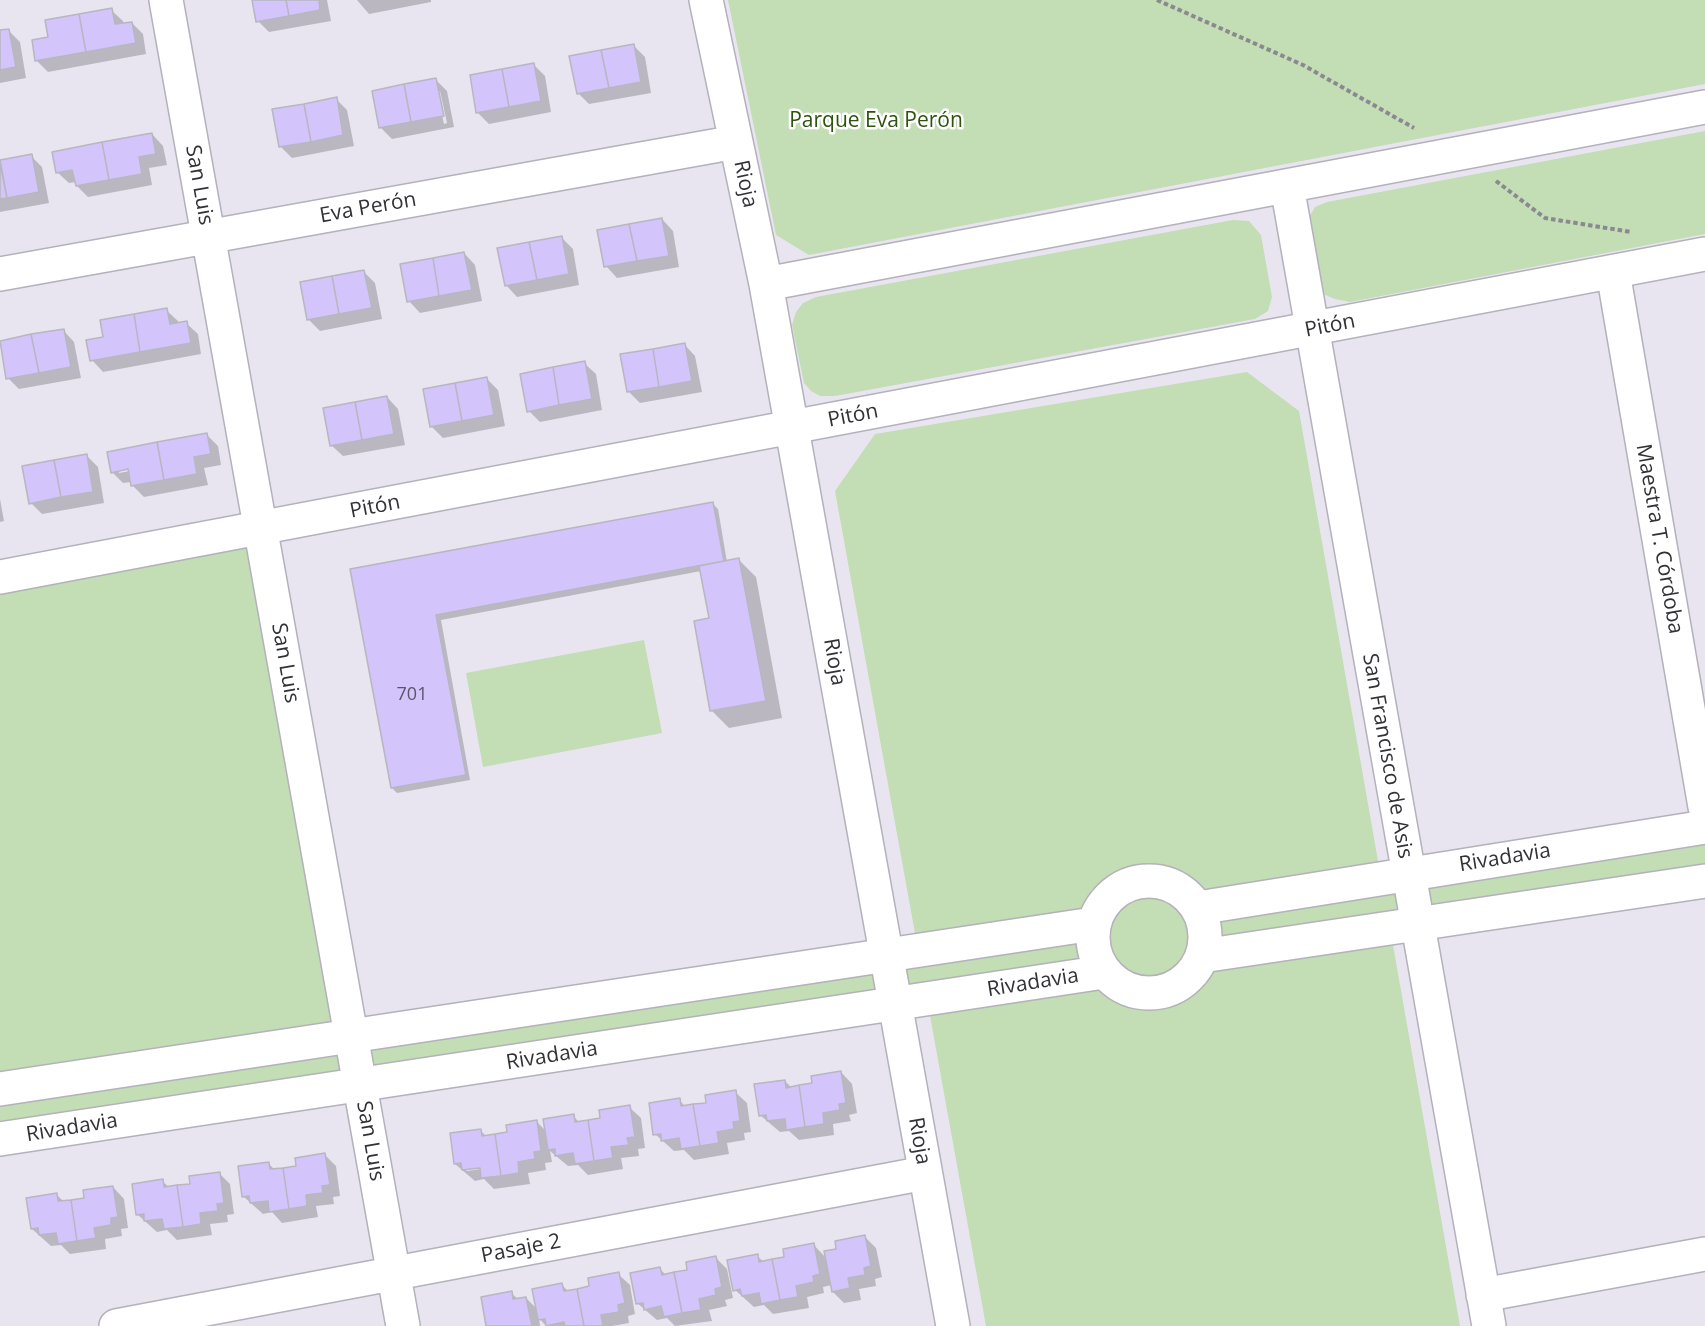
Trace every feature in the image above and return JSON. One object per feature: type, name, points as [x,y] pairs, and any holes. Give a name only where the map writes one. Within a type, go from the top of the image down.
[{"type":"street","name":"San Luis","points":[[166,0],[404,1326]]},
{"type":"street","name":"Rioja","points":[[706,0],[766,284],[952,1326]]},
{"type":"street","points":[[766,284],[1705,107]]},
{"type":"street","name":"Eva Perón","points":[[0,274],[736,142]]},
{"type":"street","name":"San Francisco de Asis","points":[[1287,186],[1486,1311]]},
{"type":"street","name":"Pitón","points":[[0,577],[1705,254]]},
{"type":"street","name":"Maestra T. Córdoba","points":[[1613,272],[1705,807]]},
{"type":"street","name":"Rivadavia","points":[[1198,908],[1705,827]]},
{"type":"street","points":[[1155,880],[1180,888],[1198,908],[1206,931],[1202,956],[1190,976],[1170,990],[1147,994],[1124,988],[1104,972],[1096,957],[1092,941],[1093,924],[1108,898],[1129,883],[1155,880]]},
{"type":"street","points":[[1202,956],[1705,881]]},
{"type":"street","points":[[0,1089],[1093,924]]},
{"type":"street","name":"Rivadavia","points":[[0,1139],[1104,972]]},
{"type":"street","name":"Pasaje 2","points":[[116,1326],[925,1173]]},
{"type":"street","points":[[1486,1311],[1705,1254]]},
{"type":"green space","name":"Parque Eva Perón","points":[[728,0],[1705,0],[1705,84],[809,255],[776,235]]},
{"type":"green space","points":[[1705,131],[1705,234],[1350,302],[1323,294],[1309,217],[1315,207],[1327,202]]},
{"type":"green space","points":[[1233,220],[1249,221],[1261,235],[1272,297],[1268,311],[1255,319],[835,396],[820,396],[804,383],[792,325],[796,312],[803,303],[816,297]]},
{"type":"green space","points":[[1247,372],[1299,411],[1381,878],[1705,827],[1705,881],[1390,928],[1460,1326],[986,1326],[927,999],[0,1139],[0,577],[261,529],[352,1036],[918,950],[835,491],[875,434]]},
{"type":"green space","points":[[644,640],[662,733],[483,767],[466,673]]},
{"type":"building","points":[[252,0],[286,0],[289,16],[256,22]]},
{"type":"building","points":[[286,0],[319,0],[320,10],[289,16]]},
{"type":"building","points":[[112,8],[115,24],[132,22],[136,43],[86,52],[79,14]]},
{"type":"building","points":[[79,14],[86,52],[35,61],[32,40],[48,37],[45,20]]},
{"type":"building","points":[[9,29],[16,67],[0,70],[0,30]]},
{"type":"building","points":[[634,44],[641,82],[609,88],[601,50]]},
{"type":"building","points":[[601,50],[609,88],[577,94],[569,56]]},
{"type":"building","points":[[534,63],[541,101],[509,107],[502,69]]},
{"type":"building","points":[[502,69],[509,107],[476,113],[470,75]]},
{"type":"building","points":[[436,78],[444,116],[411,122],[404,84]]},
{"type":"building","points":[[404,84],[411,122],[379,128],[372,91]]},
{"type":"building","points":[[337,97],[343,135],[311,142],[304,104]]},
{"type":"building","points":[[304,104],[311,142],[279,147],[272,109]]},
{"type":"building","points":[[152,133],[156,154],[139,157],[142,174],[109,180],[102,142]]},
{"type":"building","points":[[102,142],[109,180],[76,186],[72,170],[56,173],[52,152]]},
{"type":"building","points":[[32,154],[39,192],[7,198],[0,160]]},
{"type":"building","points":[[0,163],[7,198],[0,199]]},
{"type":"building","points":[[662,218],[669,256],[637,261],[629,224]]},
{"type":"building","points":[[629,224],[637,261],[604,267],[597,230]]},
{"type":"building","points":[[562,236],[569,274],[537,280],[529,242]]},
{"type":"building","points":[[529,242],[537,280],[505,286],[497,248]]},
{"type":"building","points":[[464,252],[472,290],[439,296],[433,258]]},
{"type":"building","points":[[433,258],[439,296],[407,302],[400,264]]},
{"type":"building","points":[[364,270],[372,308],[339,314],[332,276]]},
{"type":"building","points":[[332,276],[339,314],[307,320],[300,282]]},
{"type":"building","points":[[167,308],[170,324],[187,321],[191,343],[140,352],[134,314]]},
{"type":"building","points":[[134,314],[140,352],[90,361],[86,340],[103,337],[100,320]]},
{"type":"building","points":[[64,329],[71,367],[39,373],[31,334]]},
{"type":"building","points":[[31,334],[39,373],[6,379],[0,341]]},
{"type":"building","points":[[685,343],[692,381],[659,387],[653,349]]},
{"type":"building","points":[[653,349],[659,387],[627,392],[620,354]]},
{"type":"building","points":[[585,361],[592,399],[559,405],[553,367]]},
{"type":"building","points":[[553,367],[559,405],[527,412],[520,374]]},
{"type":"building","points":[[487,377],[494,415],[462,421],[455,383]]},
{"type":"building","points":[[455,383],[462,421],[430,427],[423,389]]},
{"type":"building","points":[[387,396],[394,434],[362,440],[355,402]]},
{"type":"building","points":[[355,402],[362,440],[330,446],[323,408]]},
{"type":"building","points":[[207,433],[211,454],[194,457],[197,474],[164,480],[157,442]]},
{"type":"building","points":[[157,442],[164,480],[131,486],[128,469],[111,473],[107,452]]},
{"type":"building","points":[[87,454],[93,492],[61,497],[54,460]]},
{"type":"building","points":[[54,460],[61,497],[29,504],[22,466]]},
{"type":"building","points":[[713,502],[724,561],[436,615],[466,775],[391,788],[350,569]]},
{"type":"building","points":[[739,558],[766,701],[710,711],[694,621],[709,618],[699,566]]},
{"type":"building","points":[[841,1071],[846,1103],[839,1104],[840,1110],[823,1113],[824,1124],[805,1127],[799,1085],[812,1083],[811,1076]]},
{"type":"building","points":[[785,1080],[786,1088],[799,1085],[805,1127],[786,1130],[785,1119],[767,1121],[766,1115],[759,1116],[754,1084]]},
{"type":"building","points":[[736,1090],[740,1121],[733,1122],[734,1129],[717,1132],[719,1143],[700,1146],[693,1104],[706,1103],[705,1095]]},
{"type":"building","points":[[680,1098],[681,1106],[693,1104],[700,1146],[681,1149],[679,1138],[661,1141],[661,1134],[653,1135],[649,1103]]},
{"type":"building","points":[[630,1105],[635,1137],[627,1138],[629,1145],[611,1147],[613,1158],[594,1161],[588,1120],[600,1118],[599,1110]]},
{"type":"building","points":[[574,1114],[575,1122],[588,1120],[594,1161],[575,1164],[573,1153],[555,1156],[555,1149],[548,1150],[543,1119]]},
{"type":"building","points":[[537,1120],[541,1151],[534,1152],[535,1159],[518,1162],[519,1173],[501,1176],[495,1134],[507,1132],[506,1125]]},
{"type":"building","points":[[481,1129],[482,1136],[495,1134],[501,1176],[481,1178],[480,1168],[462,1170],[461,1163],[454,1164],[450,1133]]},
{"type":"building","points":[[325,1153],[330,1185],[322,1186],[323,1193],[306,1195],[307,1206],[289,1209],[283,1168],[296,1166],[295,1158]]},
{"type":"building","points":[[269,1162],[270,1169],[283,1168],[289,1209],[269,1212],[268,1201],[250,1203],[249,1196],[242,1197],[238,1166]]},
{"type":"building","points":[[220,1172],[224,1203],[217,1204],[218,1211],[200,1213],[201,1224],[183,1227],[177,1185],[190,1184],[189,1176]]},
{"type":"building","points":[[163,1179],[164,1187],[177,1185],[183,1227],[164,1229],[162,1219],[144,1221],[144,1214],[136,1215],[132,1184]]},
{"type":"building","points":[[113,1186],[118,1217],[111,1218],[111,1225],[94,1228],[96,1238],[77,1241],[71,1200],[84,1198],[83,1190]]},
{"type":"building","points":[[57,1193],[58,1201],[71,1200],[77,1241],[58,1244],[56,1233],[39,1235],[38,1228],[31,1229],[26,1198]]},
{"type":"building","points":[[865,1235],[871,1266],[864,1268],[865,1275],[848,1278],[850,1288],[832,1292],[824,1251],[836,1249],[835,1241]]},
{"type":"building","points":[[814,1243],[820,1274],[813,1276],[814,1282],[796,1286],[798,1297],[780,1300],[772,1259],[784,1257],[783,1249]]},
{"type":"building","points":[[758,1254],[759,1262],[772,1259],[780,1300],[761,1304],[759,1293],[742,1296],[740,1289],[733,1291],[727,1260]]},
{"type":"building","points":[[716,1256],[722,1287],[715,1289],[716,1295],[699,1299],[701,1310],[682,1313],[674,1272],[687,1270],[686,1262]]},
{"type":"building","points":[[660,1267],[662,1275],[674,1272],[682,1313],[664,1317],[661,1306],[644,1310],[643,1303],[636,1304],[630,1273]]},
{"type":"building","points":[[619,1272],[625,1303],[618,1305],[619,1312],[601,1315],[603,1326],[584,1326],[577,1289],[589,1286],[588,1278]]},
{"type":"building","points":[[562,1283],[564,1291],[577,1289],[584,1326],[565,1326],[564,1322],[546,1326],[545,1319],[538,1320],[532,1289]]},
{"type":"building","points":[[512,1291],[513,1299],[526,1297],[532,1326],[486,1326],[481,1297]]}]
